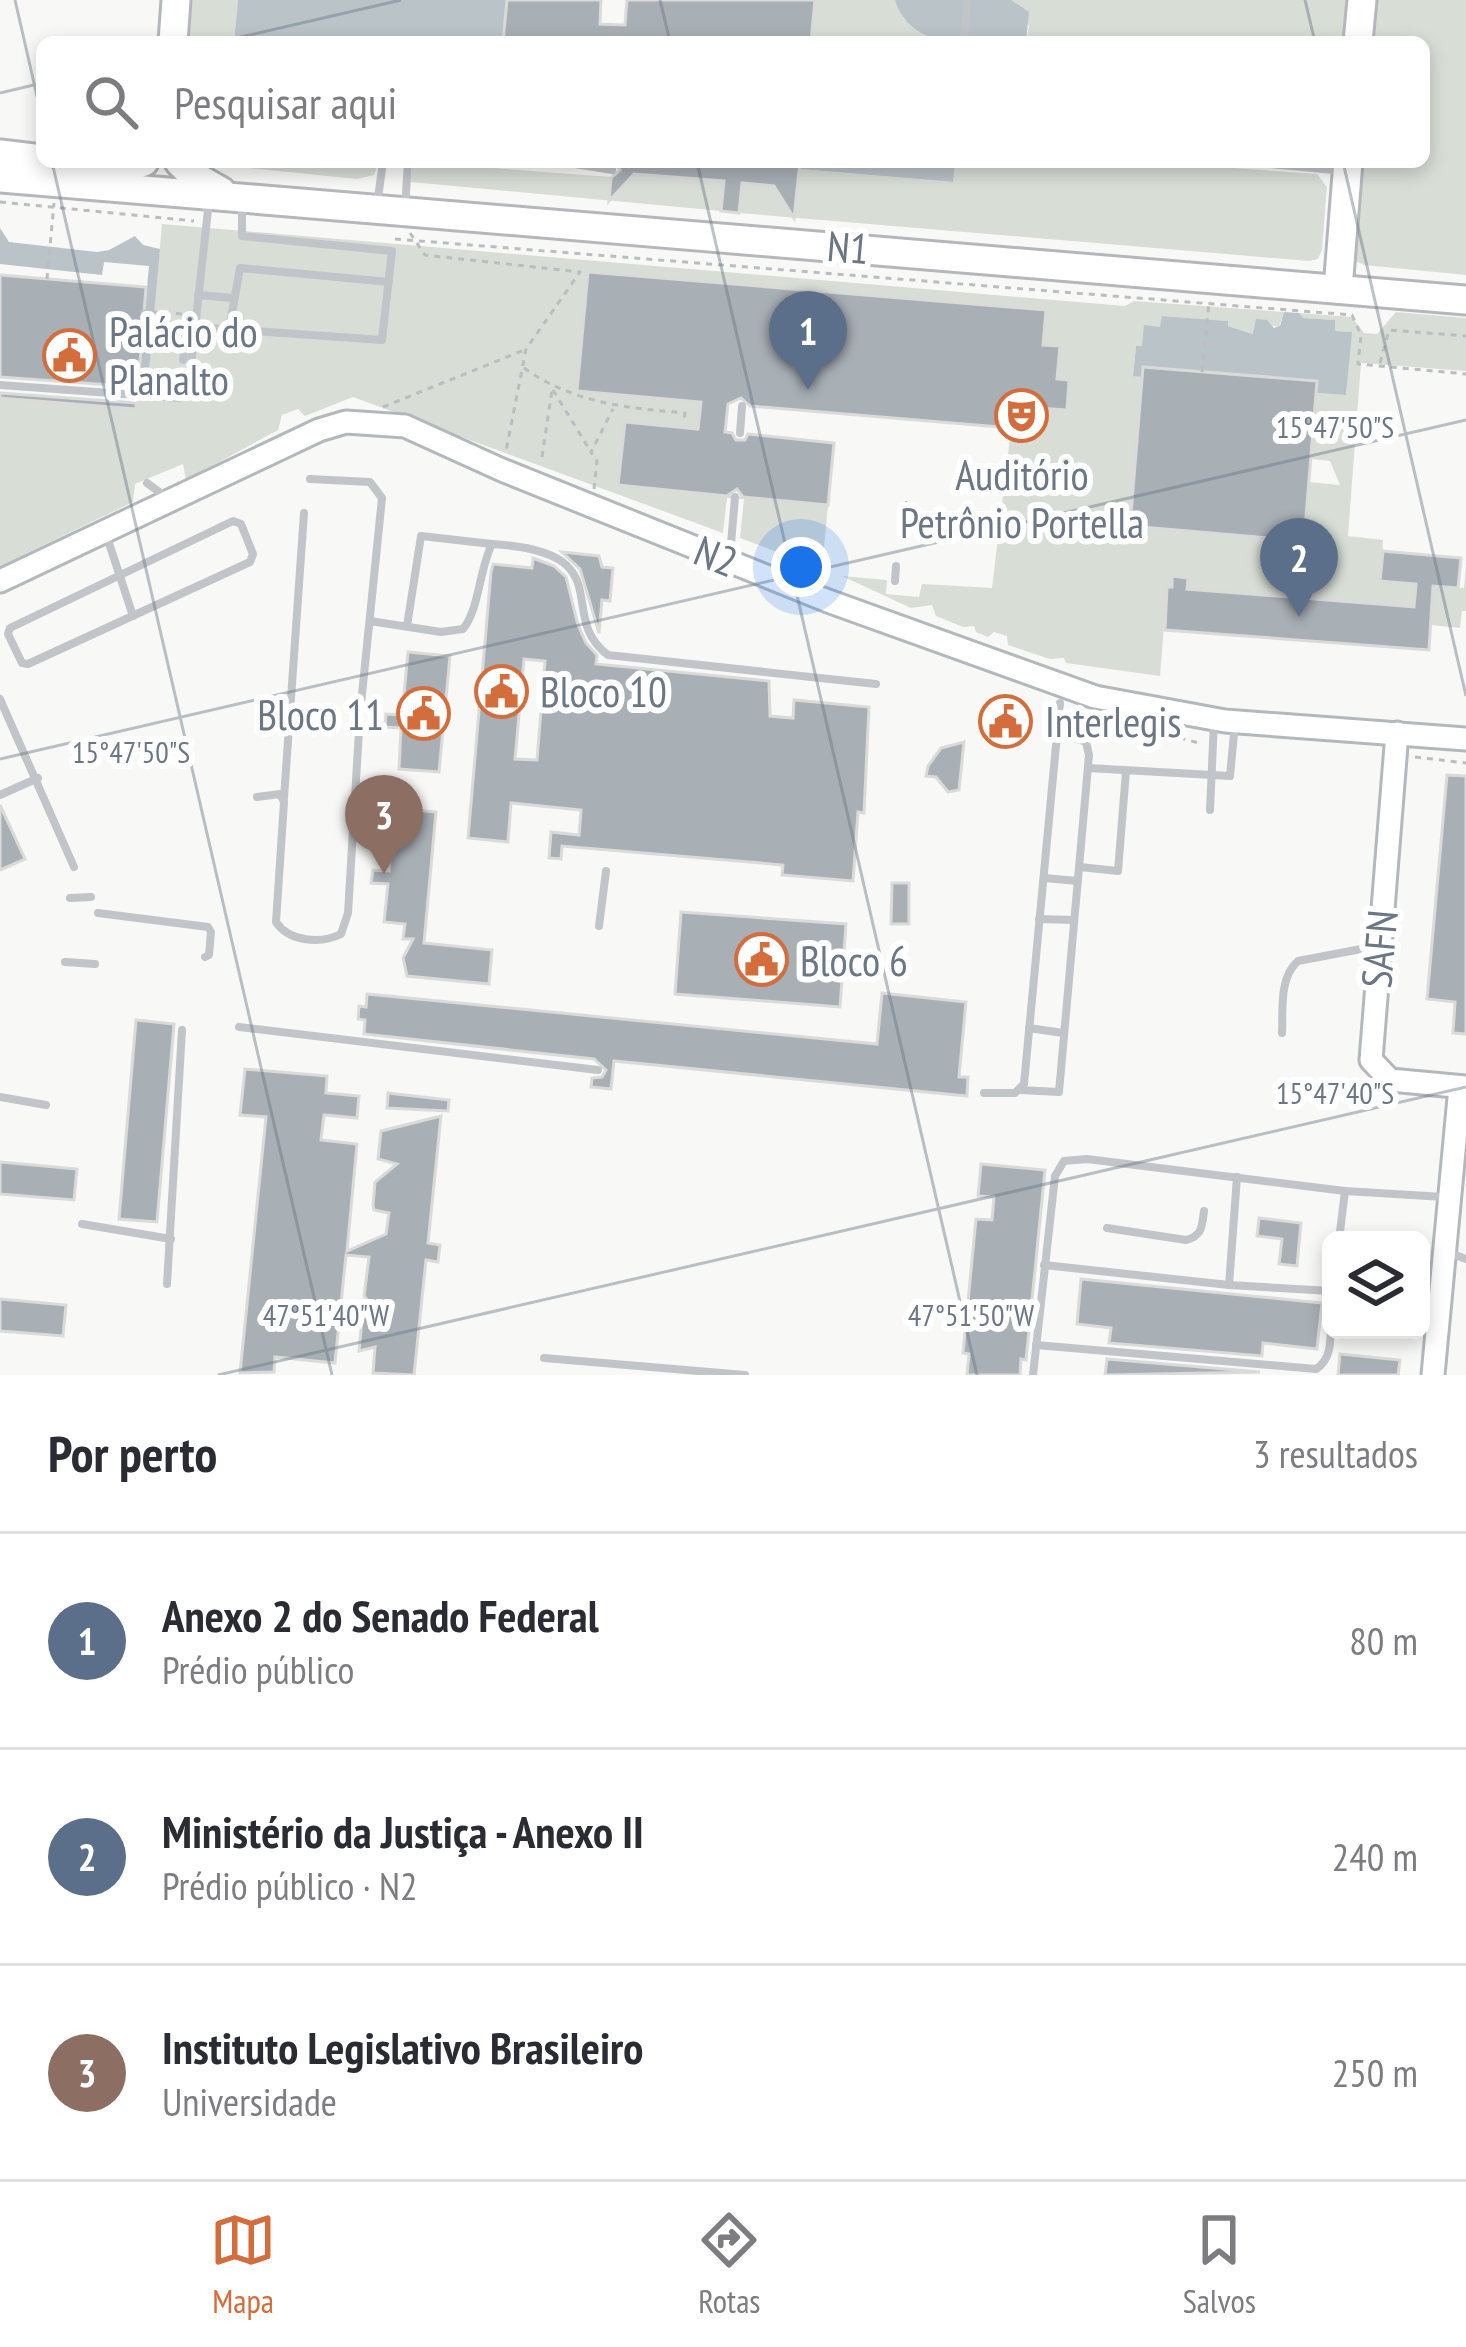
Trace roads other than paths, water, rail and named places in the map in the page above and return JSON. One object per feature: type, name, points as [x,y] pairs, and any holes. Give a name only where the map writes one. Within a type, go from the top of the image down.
[{"type":"highway","points":[[173,36],[176,0]]},
{"type":"highway","points":[[1359,36],[1362,0]]},
{"type":"highway","points":[[0,154],[36,158]]},
{"type":"highway","points":[[184,168],[236,196]]},
{"type":"highway","points":[[1338,289],[1348,168]]},
{"type":"highway","name":"N1","points":[[0,178],[1466,300]]},
{"type":"main road","name":"N2","points":[[0,581],[171,503],[295,435],[346,422],[405,426],[729,561],[1062,687],[1224,721],[1396,744],[1466,739]]},
{"type":"main road","name":"SAFN","points":[[1396,744],[1370,1046],[1376,1069],[1390,1080],[1463,1087]]},
{"type":"main road","points":[[1433,1375],[1456,1255],[1451,1197],[1463,1087]]},
{"type":"lane","points":[[965,36],[968,0]]},
{"type":"lane","points":[[0,385],[179,398],[189,383],[208,210],[176,178],[176,168]]},
{"type":"lane","points":[[384,168],[392,208]]},
{"type":"lane","points":[[392,208],[406,168]]},
{"type":"lane","points":[[600,168],[612,170]]},
{"type":"lane","points":[[195,327],[379,342],[392,251],[242,236],[236,196]]},
{"type":"lane","points":[[229,331],[240,268],[389,282]]},
{"type":"lane","points":[[199,295],[233,298]]},
{"type":"lane","points":[[183,360],[196,314]]},
{"type":"lane","points":[[740,433],[742,406]]},
{"type":"lane","points":[[304,513],[276,922],[290,935],[333,938],[345,927],[348,913],[360,714],[382,498],[370,482],[310,479]]},
{"type":"lane","points":[[146,483],[171,503]]},
{"type":"lane","points":[[729,561],[734,497]]},
{"type":"lane","points":[[233,521],[241,524],[253,554],[250,562],[133,616],[28,664],[22,663],[8,634],[10,628],[233,521]]},
{"type":"lane","points":[[407,626],[425,533],[520,546],[561,560],[580,582],[592,634],[608,655],[876,684]]},
{"type":"lane","points":[[106,534],[133,616]]},
{"type":"lane","points":[[370,621],[441,632],[463,629],[492,544]]},
{"type":"lane","points":[[895,580],[896,566]]},
{"type":"lane","points":[[0,699],[74,867]]},
{"type":"lane","points":[[1020,1090],[1060,703]]},
{"type":"lane","points":[[1210,810],[1212,744],[1224,721]]},
{"type":"lane","points":[[1088,768],[1230,776],[1224,721]]},
{"type":"lane","points":[[984,1093],[1059,1092],[1088,768],[1086,742],[1056,732]]},
{"type":"lane","points":[[1079,867],[1118,871],[1126,771]]},
{"type":"lane","points":[[0,795],[38,778]]},
{"type":"lane","points":[[257,797],[280,794],[284,802]]},
{"type":"lane","points":[[599,926],[606,872]]},
{"type":"lane","points":[[1044,878],[1078,881]]},
{"type":"lane","points":[[70,898],[91,897]]},
{"type":"lane","points":[[98,913],[208,927],[212,932],[205,958]]},
{"type":"lane","points":[[1039,920],[1074,920]]},
{"type":"lane","points":[[1282,1033],[1290,967],[1298,961],[1379,945]]},
{"type":"lane","points":[[65,962],[95,964]]},
{"type":"lane","points":[[238,1028],[598,1070]]},
{"type":"lane","points":[[1029,1028],[1064,1033]]},
{"type":"lane","points":[[167,1284],[182,1030]]},
{"type":"lane","points":[[0,1097],[46,1106]]},
{"type":"lane","points":[[1033,1375],[1055,1176],[1064,1161],[1345,1191],[1451,1197]]},
{"type":"lane","points":[[1229,1285],[1238,1177]]},
{"type":"lane","points":[[1340,1231],[1345,1191]]},
{"type":"lane","points":[[1107,1228],[1186,1240],[1201,1231],[1204,1211]]},
{"type":"lane","points":[[82,1224],[171,1239]]},
{"type":"lane","points":[[1045,1265],[1322,1290]]},
{"type":"lane","points":[[1036,1345],[1316,1369],[1327,1360],[1330,1339]]},
{"type":"lane","points":[[544,1358],[745,1375]]},
{"type":"place","name":"Palácio do Planalto","points":[[70,355]]},
{"type":"place","name":"Anexo 2 do Senado Federal","points":[[808,390]]},
{"type":"place","name":"Auditório Petrônio Portella","points":[[1022,415]]},
{"type":"place","name":"Ministério da Justiça - Anexo II","points":[[1299,617]]},
{"type":"place","name":"Bloco 10","points":[[501,691]]},
{"type":"place","name":"Bloco 11","points":[[423,714]]},
{"type":"place","name":"Interlegis","points":[[1006,721]]},
{"type":"place","name":"Instituto Legislativo Brasileiro","points":[[384,874]]},
{"type":"place","name":"Bloco 6","points":[[761,960]]}]
